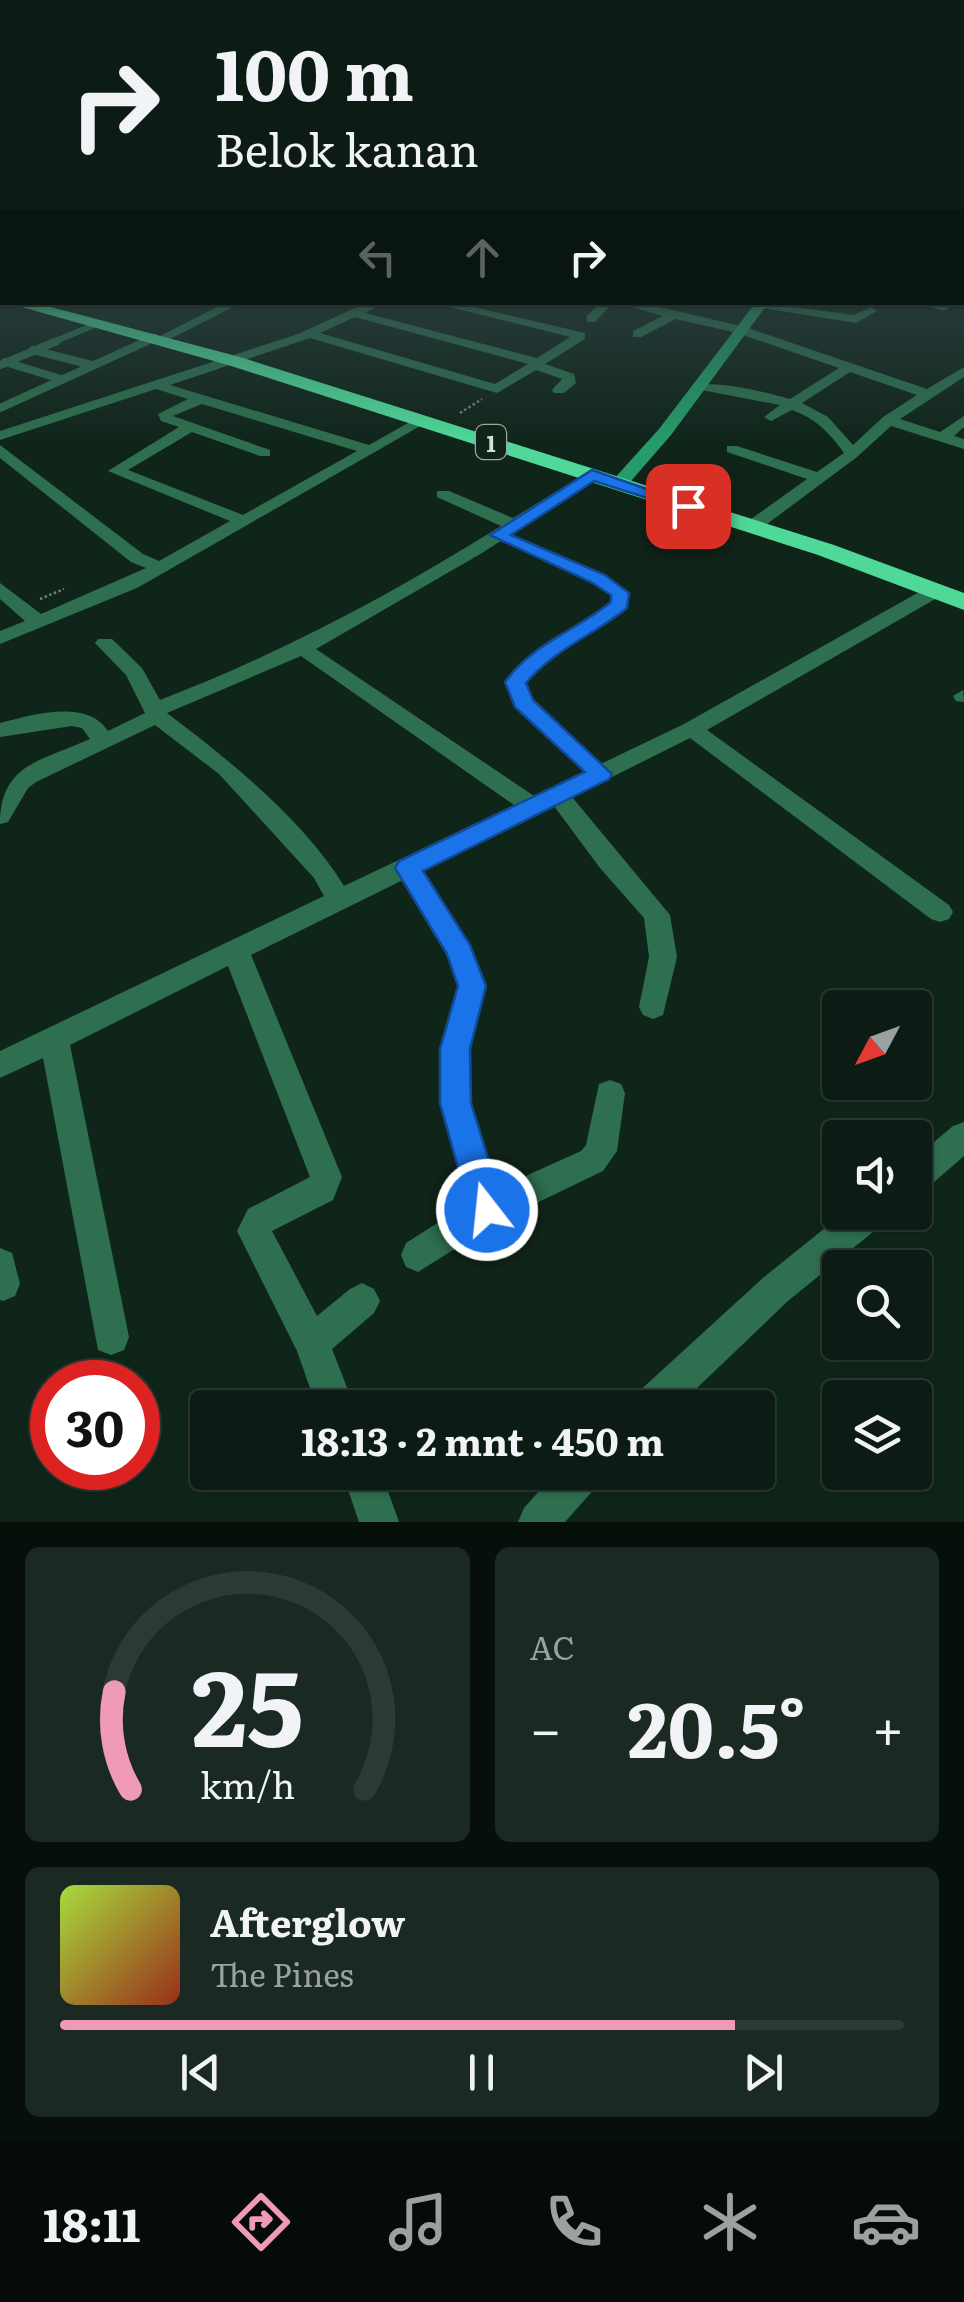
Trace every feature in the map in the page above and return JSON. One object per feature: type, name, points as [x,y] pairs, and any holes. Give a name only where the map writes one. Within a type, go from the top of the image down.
[{"type":"highway","name":"1","points":[[24,305],[234,361],[753,526],[964,602]]},
{"type":"street","points":[[157,338],[230,305]]},
{"type":"street","points":[[310,334],[497,389],[581,336],[448,305]]},
{"type":"street","points":[[592,319],[605,305]]},
{"type":"street","points":[[632,305],[741,330],[931,394]]},
{"type":"street","points":[[619,484],[761,305]]},
{"type":"street","points":[[775,305],[856,319],[870,311]]},
{"type":"street","points":[[934,305],[944,307]]},
{"type":"street","points":[[0,436],[310,334],[349,310],[569,377],[569,383],[559,390]]},
{"type":"street","points":[[638,334],[674,315]]},
{"type":"street","points":[[771,418],[849,367]]},
{"type":"street","points":[[753,526],[852,454],[888,420],[964,371]]},
{"type":"street","points":[[157,385],[370,450]]},
{"type":"street","points":[[698,388],[792,403],[828,423],[843,437],[852,454]]},
{"type":"street","points":[[201,398],[164,414],[188,428],[265,453]]},
{"type":"street","points":[[888,420],[964,444]]},
{"type":"street","points":[[943,437],[964,420]]},
{"type":"street","points":[[0,638],[130,584],[370,450],[431,424]]},
{"type":"street","points":[[188,428],[116,471],[244,521]]},
{"type":"street","points":[[732,449],[818,478]]},
{"type":"street","points":[[0,450],[138,558],[159,568]]},
{"type":"street","points":[[0,816],[28,777],[104,744],[155,713],[302,648],[506,530],[592,475]]},
{"type":"street","points":[[442,494],[506,530]]},
{"type":"street","points":[[0,590],[38,622]]},
{"type":"street","points":[[0,1066],[692,729],[937,590]]},
{"type":"street","points":[[105,643],[135,672],[155,713],[227,768],[323,872],[340,900]]},
{"type":"street","points":[[302,648],[533,807]]},
{"type":"street","points":[[0,730],[31,722],[84,720],[94,725],[104,744]]},
{"type":"street","points":[[692,729],[940,912]]},
{"type":"street","points":[[558,794],[609,862],[657,916],[663,957],[653,1007]]},
{"type":"street","points":[[408,868],[460,952],[472,986],[455,1049],[455,1103],[487,1210]]},
{"type":"street","points":[[236,950],[326,1177],[322,1189],[260,1220],[254,1231],[312,1342],[329,1390]]},
{"type":"street","points":[[54,1039],[111,1338]]},
{"type":"street","points":[[418,1254],[487,1210],[592,1161],[601,1151],[610,1094]]},
{"type":"street","points":[[932,1163],[964,1136]]},
{"type":"street","points":[[667,1390],[776,1289],[850,1230]]},
{"type":"street","points":[[312,1342],[362,1301]]},
{"type":"street","points":[[367,1490],[379,1522]]},
{"type":"street","points":[[538,1522],[567,1490]]},
{"type":"lane","points":[[2,364],[99,323]]},
{"type":"lane","points":[[0,408],[157,338]]},
{"type":"lane","points":[[34,350],[92,365]]},
{"type":"lane","points":[[2,364],[61,379]]},
{"type":"lane","points":[[0,395],[15,400]]},
{"type":"lane","points":[[506,530],[619,593],[620,604],[612,611],[536,657],[515,682],[523,703],[601,774]]},
{"type":"path","points":[[431,424],[497,389]]},
{"type":"route","points":[[487,1210],[455,1103],[455,1049],[472,986],[460,952],[408,868],[601,774],[523,703],[515,682],[536,657],[598,622],[621,599],[619,593],[598,578],[498,535],[592,475],[688,506]]}]
